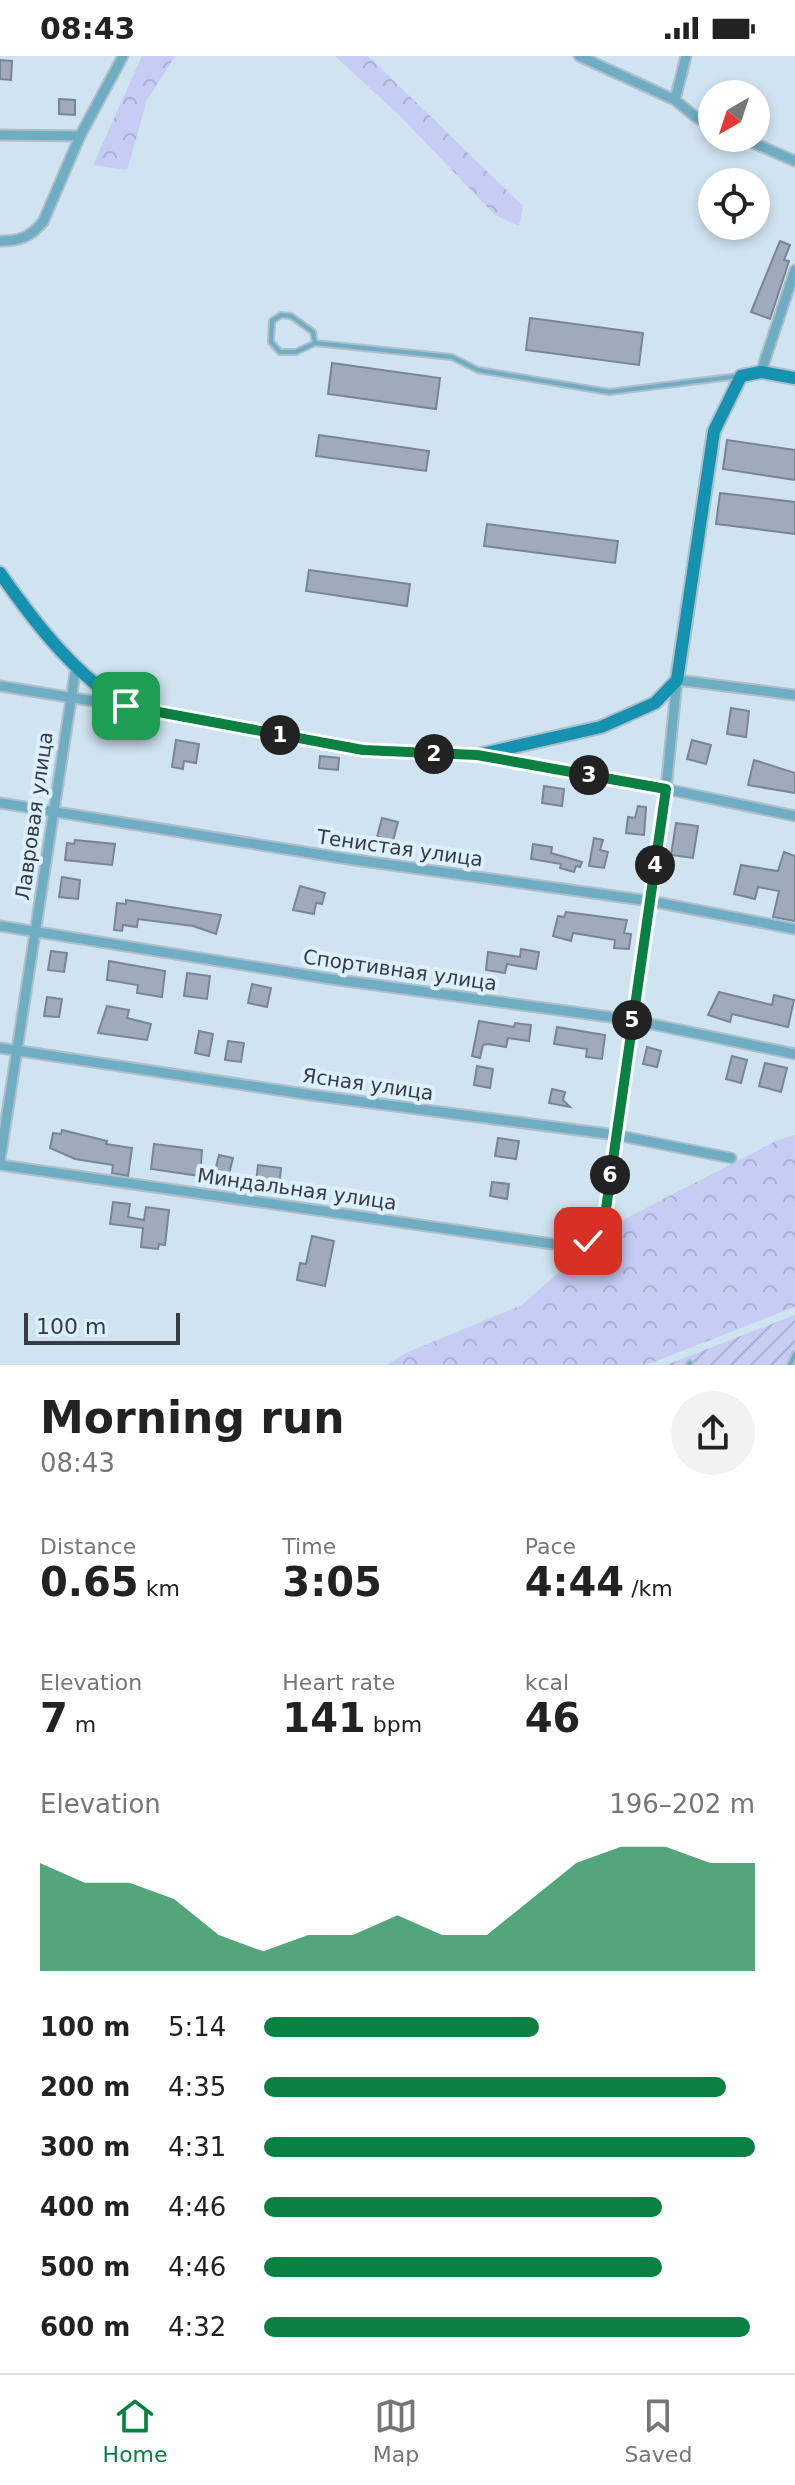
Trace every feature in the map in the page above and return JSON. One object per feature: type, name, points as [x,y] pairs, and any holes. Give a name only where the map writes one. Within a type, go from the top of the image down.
[{"type":"street","points":[[0,241],[18,241],[34,233],[43,222],[80,136],[123,56]]},
{"type":"street","points":[[579,56],[675,100],[698,118]]},
{"type":"street","points":[[675,100],[686,56]]},
{"type":"street","points":[[0,135],[80,136]]},
{"type":"street","points":[[770,150],[795,161]]},
{"type":"street","points":[[761,372],[795,270]]},
{"type":"street","points":[[616,1135],[714,431],[741,376],[761,372],[795,378]]},
{"type":"street","points":[[0,573],[76,667],[104,692],[126,706]]},
{"type":"street","name":"Лавровая улица","points":[[0,1163],[76,667]]},
{"type":"street","points":[[677,680],[795,695]]},
{"type":"street","points":[[477,755],[601,727],[655,703],[677,680]]},
{"type":"street","points":[[0,686],[363,750],[477,755],[795,816]]},
{"type":"street","name":"Тенистая улица","points":[[0,803],[333,857],[650,901],[795,929]]},
{"type":"street","name":"Спортивная улица","points":[[0,926],[301,974],[632,1020],[794,1054]]},
{"type":"street","points":[[794,1054],[795,1042]]},
{"type":"street","name":"Ясная улица","points":[[0,1048],[311,1095],[616,1135],[731,1158]]},
{"type":"street","name":"Миндальная улица","points":[[0,1163],[574,1247],[588,1241],[604,1223],[616,1135]]},
{"type":"lane","points":[[315,343],[313,332],[291,316],[281,315],[272,321],[271,342],[280,352],[296,352],[315,343],[452,357],[478,370],[609,392],[741,376]]},
{"type":"lane","points":[[790,1365],[795,1354]]},
{"type":"green space","points":[[142,56],[175,56],[147,100],[127,170],[93,165]]},
{"type":"green space","points":[[335,56],[368,56],[523,206],[519,226],[495,215],[401,117]]},
{"type":"green space","points":[[795,1135],[795,1307],[646,1365],[386,1365],[410,1351],[522,1305],[611,1226],[776,1141]]},
{"type":"green space","points":[[795,1315],[795,1365],[666,1365]]},
{"type":"building","points":[[0,60],[12,61],[11,80],[0,79]]},
{"type":"building","points":[[59,99],[75,100],[75,115],[59,114]]},
{"type":"building","points":[[780,241],[790,245],[784,260],[789,261],[770,319],[751,312]]},
{"type":"building","points":[[530,318],[643,333],[639,365],[526,350]]},
{"type":"building","points":[[332,363],[440,378],[436,409],[328,394]]},
{"type":"building","points":[[319,435],[429,451],[426,471],[316,456]]},
{"type":"building","points":[[727,440],[795,450],[795,480],[723,469]]},
{"type":"building","points":[[720,493],[795,502],[795,534],[716,524]]},
{"type":"building","points":[[487,524],[618,541],[615,563],[484,546]]},
{"type":"building","points":[[309,570],[410,584],[407,606],[306,591]]},
{"type":"building","points":[[731,708],[749,711],[746,737],[727,734]]},
{"type":"building","points":[[176,740],[199,744],[196,763],[184,761],[183,769],[172,767]]},
{"type":"building","points":[[692,740],[711,745],[706,764],[687,759]]},
{"type":"building","points":[[320,756],[339,758],[338,770],[319,768]]},
{"type":"building","points":[[754,760],[795,773],[795,793],[748,785]]},
{"type":"building","points":[[544,786],[564,789],[562,806],[542,803]]},
{"type":"building","points":[[638,806],[646,807],[644,835],[626,833],[628,817],[635,818]]},
{"type":"building","points":[[382,818],[398,822],[393,841],[377,837]]},
{"type":"building","points":[[676,823],[698,826],[693,858],[671,855]]},
{"type":"building","points":[[594,838],[603,840],[600,850],[608,852],[604,868],[589,866]]},
{"type":"building","points":[[75,840],[115,844],[112,865],[65,860],[67,843],[74,844]]},
{"type":"building","points":[[533,844],[552,847],[551,853],[582,862],[580,867],[576,866],[574,872],[560,868],[561,864],[531,859]]},
{"type":"building","points":[[784,852],[795,856],[795,921],[773,917],[779,891],[758,887],[755,899],[734,894],[741,865],[778,871]]},
{"type":"building","points":[[62,877],[80,880],[78,899],[59,897]]},
{"type":"building","points":[[300,886],[325,893],[322,904],[316,903],[314,914],[293,910]]},
{"type":"building","points":[[126,900],[221,915],[216,934],[193,926],[138,919],[137,927],[123,925],[122,931],[114,930],[117,903],[126,904]]},
{"type":"building","points":[[566,912],[627,920],[624,933],[631,934],[629,949],[614,948],[615,940],[573,933],[571,941],[553,936],[558,916],[564,917]]},
{"type":"building","points":[[521,949],[539,952],[536,969],[507,964],[505,973],[486,970],[488,952],[520,957]]},
{"type":"building","points":[[51,951],[67,953],[64,972],[48,970]]},
{"type":"building","points":[[109,961],[165,971],[162,997],[137,993],[138,985],[107,980]]},
{"type":"building","points":[[187,973],[210,976],[207,999],[184,996]]},
{"type":"building","points":[[252,984],[271,988],[267,1007],[248,1003]]},
{"type":"building","points":[[719,992],[772,1005],[774,995],[794,1000],[788,1027],[732,1014],[730,1022],[708,1015]]},
{"type":"building","points":[[47,997],[62,999],[59,1017],[44,1016]]},
{"type":"building","points":[[107,1006],[129,1010],[127,1018],[151,1024],[147,1040],[98,1033]]},
{"type":"building","points":[[479,1021],[514,1027],[515,1023],[531,1025],[529,1041],[508,1038],[506,1047],[483,1045],[480,1058],[472,1056]]},
{"type":"building","points":[[557,1027],[605,1035],[602,1059],[586,1057],[587,1049],[554,1044]]},
{"type":"building","points":[[199,1031],[213,1034],[209,1056],[195,1053]]},
{"type":"building","points":[[228,1041],[244,1043],[241,1062],[225,1060]]},
{"type":"building","points":[[647,1047],[661,1051],[657,1067],[643,1064]]},
{"type":"building","points":[[732,1056],[747,1060],[741,1083],[726,1079]]},
{"type":"building","points":[[765,1063],[787,1068],[781,1092],[759,1086]]},
{"type":"building","points":[[477,1066],[493,1069],[490,1088],[474,1085]]},
{"type":"building","points":[[552,1089],[565,1092],[563,1100],[570,1107],[549,1103]]},
{"type":"building","points":[[62,1130],[107,1141],[106,1144],[132,1148],[128,1176],[112,1173],[113,1165],[75,1159],[50,1148],[53,1133],[61,1134]]},
{"type":"building","points":[[498,1138],[519,1141],[516,1159],[495,1156]]},
{"type":"building","points":[[154,1144],[202,1150],[200,1176],[151,1169]]},
{"type":"building","points":[[219,1155],[233,1158],[228,1178],[214,1175]]},
{"type":"building","points":[[258,1165],[281,1168],[279,1187],[256,1184]]},
{"type":"building","points":[[492,1182],[509,1184],[507,1199],[490,1196]]},
{"type":"building","points":[[113,1202],[130,1204],[128,1217],[144,1220],[146,1207],[169,1210],[165,1245],[159,1244],[158,1249],[141,1247],[143,1228],[110,1224]]},
{"type":"building","points":[[563,1209],[580,1212],[577,1236],[560,1229]]},
{"type":"building","points":[[312,1236],[334,1241],[325,1286],[297,1280],[300,1263],[306,1264]]},
{"type":"route","points":[[126,706],[363,750],[477,755],[666,789],[604,1223],[588,1241]]}]
